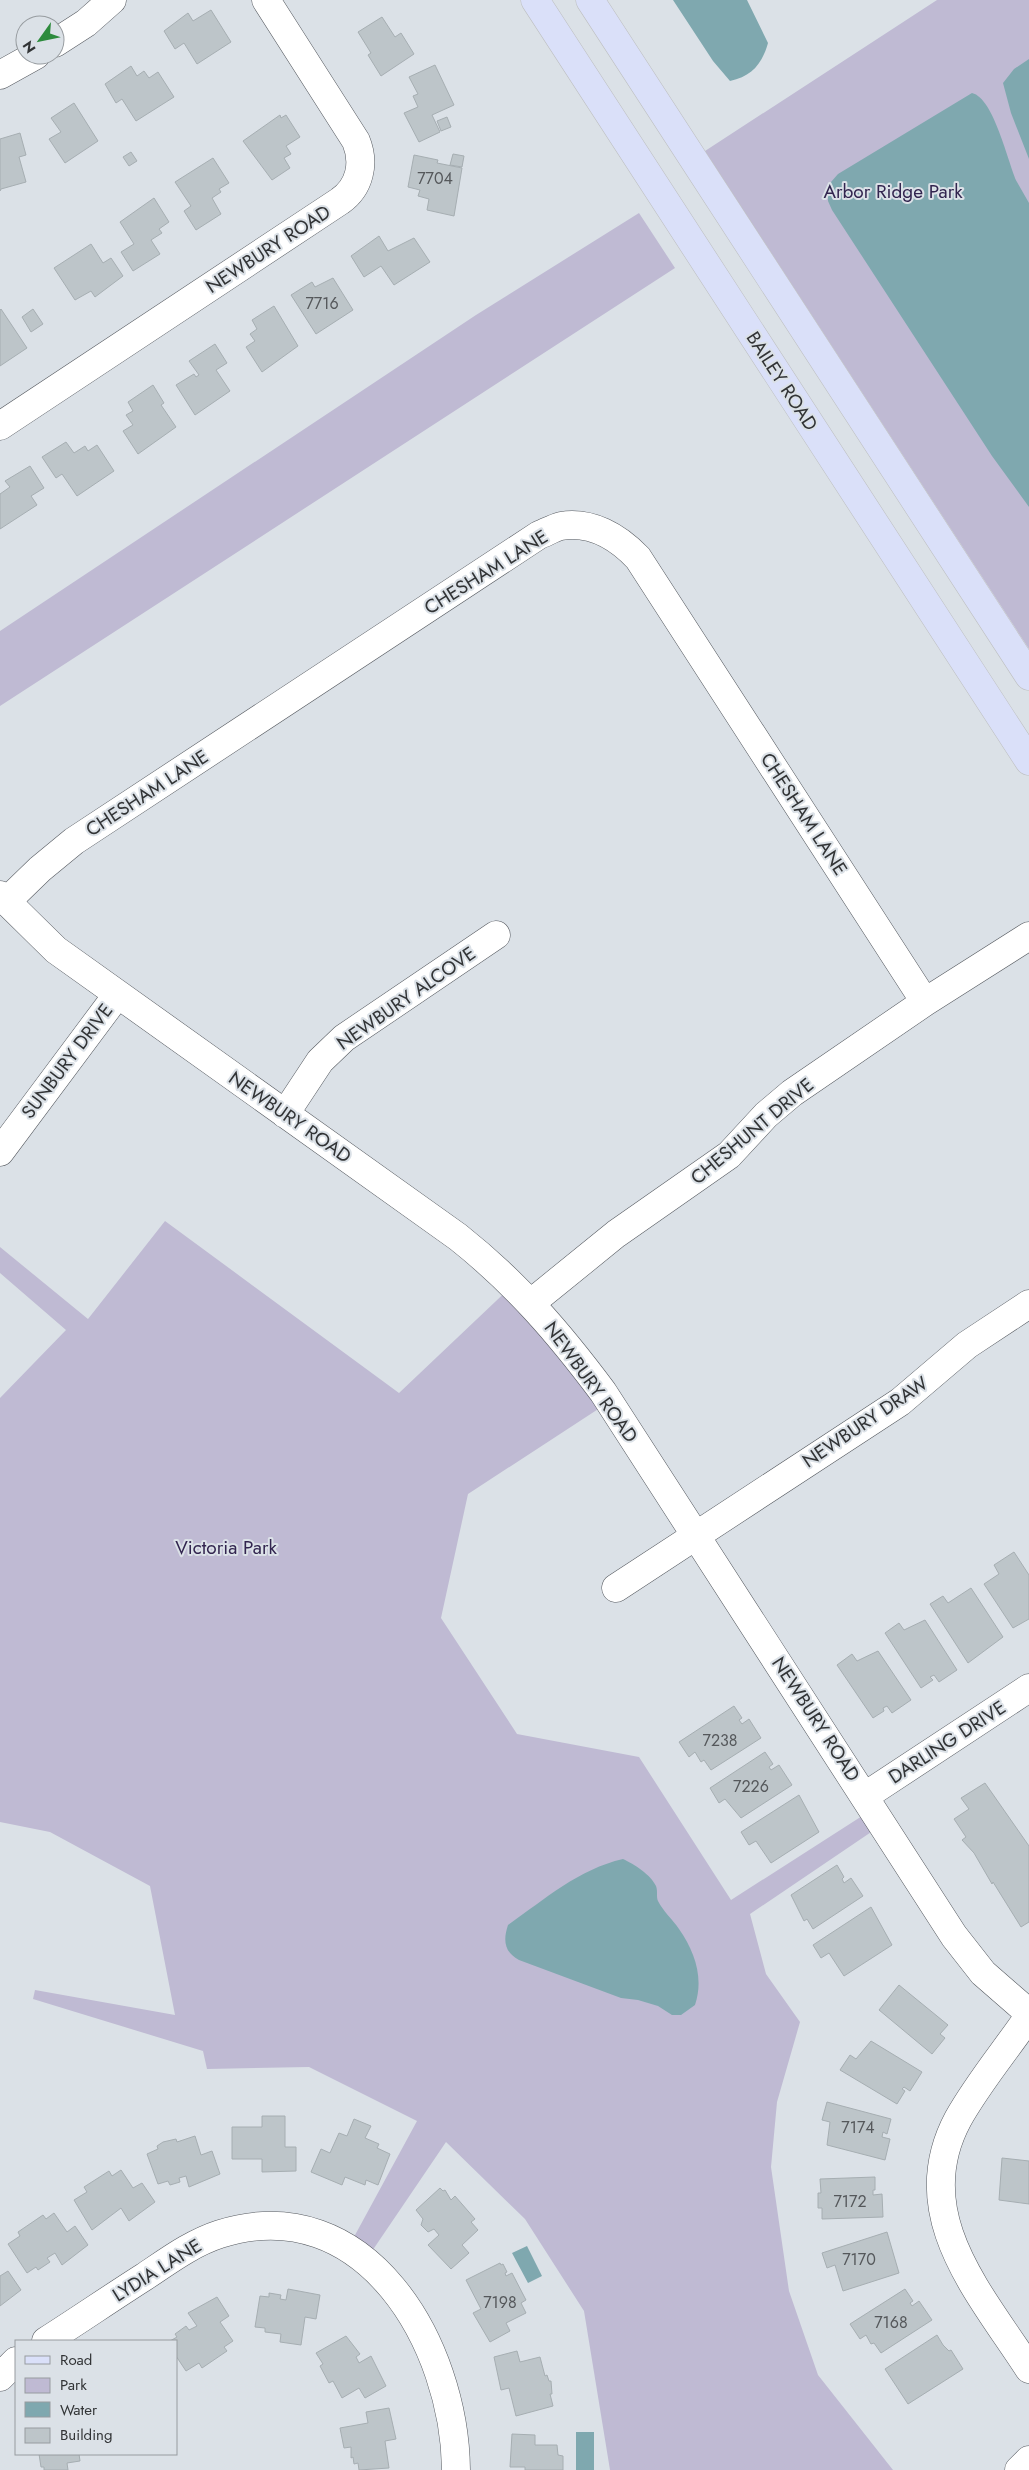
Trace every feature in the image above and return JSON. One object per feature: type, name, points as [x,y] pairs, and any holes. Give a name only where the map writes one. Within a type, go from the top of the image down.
[{"type":"main road","name":"BAILEY ROAD","points":[[535,0],[1029,761]]},
{"type":"main road","points":[[590,0],[1029,676]]},
{"type":"street","points":[[65,37],[86,23],[112,0]]},
{"type":"street","name":"NEWBURY ROAD","points":[[0,426],[340,202],[355,185],[361,160],[356,141],[266,0]]},
{"type":"street","points":[[0,75],[18,65]]},
{"type":"street","name":"CHESHAM LANE","points":[[3,899],[74,840],[530,541],[560,526],[584,527],[605,532],[624,544],[638,558],[925,1002]]},
{"type":"street","name":"NEWBURY ROAD","points":[[3,899],[56,950],[465,1242],[490,1262],[531,1303],[563,1338],[602,1392],[971,1959],[1000,1990],[1029,2015]]},
{"type":"street","name":"NEWBURY ALCOVE","points":[[284,1114],[320,1061],[344,1038],[496,935]]},
{"type":"street","name":"CHESHUNT DRIVE","points":[[531,1303],[616,1234],[729,1155],[766,1116],[792,1093],[925,1002],[1029,936]]},
{"type":"street","name":"SUNBURY DRIVE","points":[[0,1152],[117,995]]},
{"type":"street","name":"NEWBURY DRAW","points":[[616,1588],[900,1402],[967,1346],[1029,1304]]},
{"type":"street","name":"DARLING DRIVE","points":[[866,1796],[1029,1688]]},
{"type":"street","points":[[1029,2015],[959,2119],[950,2138],[943,2163],[941,2188],[942,2216],[950,2241],[960,2261],[1029,2369]]},
{"type":"street","name":"LYDIA LANE","points":[[48,2340],[184,2250],[211,2237],[241,2229],[270,2227],[301,2230],[323,2236],[358,2254],[380,2273],[401,2298],[422,2332],[437,2366],[449,2405],[456,2470]]},
{"type":"street","points":[[0,2377],[15,2362]]},
{"type":"street","points":[[1019,2470],[1029,2460]]},
{"type":"green space","name":"Arbor Ridge Park","points":[[937,0],[1029,0],[1029,649],[705,151]]},
{"type":"green space","points":[[639,213],[675,268],[0,706],[0,631],[476,315]]},
{"type":"green space","name":"Victoria Park","points":[[165,1221],[399,1393],[513,1285],[609,1402],[468,1494],[441,1618],[517,1734],[639,1757],[731,1900],[873,1809],[883,1824],[750,1914],[766,1974],[800,2022],[777,2102],[771,2167],[789,2291],[818,2375],[893,2470],[610,2470],[584,2311],[525,2219],[446,2142],[366,2260],[348,2248],[417,2121],[309,2067],[207,2069],[203,2051],[33,1999],[35,1990],[175,2015],[150,1886],[50,1832],[0,1822],[0,1398],[66,1330],[0,1273],[0,1247],[88,1319]]},
{"type":"water","points":[[673,0],[747,0],[768,43],[759,63],[744,76],[730,81],[713,61]]},
{"type":"water","points":[[1029,59],[1029,159],[1011,113],[1003,83],[1014,69]]},
{"type":"water","points":[[972,93],[980,97],[994,118],[1013,173],[1029,203],[1029,507],[992,456],[832,210],[828,201],[828,191],[831,182],[838,174]]},
{"type":"water","points":[[623,1859],[642,1870],[654,1882],[657,1888],[658,1901],[690,1947],[698,1975],[698,1995],[695,2005],[681,2015],[672,2015],[658,2006],[638,2000],[621,1998],[519,1960],[510,1953],[506,1945],[508,1925],[577,1877]]},
{"type":"water","points":[[527,2246],[542,2276],[528,2283],[512,2253]]},
{"type":"water","points":[[576,2432],[594,2432],[594,2470],[576,2470]]},
{"type":"building","points":[[211,10],[231,42],[197,64],[184,43],[175,49],[164,31],[188,13],[193,21]]},
{"type":"building","points":[[382,17],[395,37],[401,33],[414,54],[381,76],[368,55],[371,53],[358,32]]},
{"type":"building","points":[[435,65],[454,105],[432,115],[440,132],[419,142],[404,113],[418,107],[413,96],[418,94],[409,77]]},
{"type":"building","points":[[131,66],[137,76],[144,71],[149,78],[158,72],[174,97],[136,121],[122,99],[116,103],[105,84]]},
{"type":"building","points":[[74,103],[98,141],[65,163],[49,139],[61,132],[51,118]]},
{"type":"building","points":[[280,115],[281,118],[286,115],[300,137],[286,146],[291,154],[284,158],[290,168],[272,180],[243,141]]},
{"type":"building","points":[[447,117],[451,127],[441,131],[437,121]]},
{"type":"building","points":[[20,133],[26,155],[19,157],[26,182],[1,189],[0,191],[0,139]]},
{"type":"building","points":[[131,152],[137,161],[129,166],[123,157]]},
{"type":"building","points":[[453,154],[464,156],[462,167],[450,165]]},
{"type":"building","points":[[414,155],[438,160],[437,163],[462,168],[454,216],[427,210],[429,199],[418,196],[420,190],[408,187]]},
{"type":"building","points":[[213,158],[229,183],[219,189],[221,192],[212,198],[221,214],[196,230],[184,211],[191,206],[175,182]]},
{"type":"building","points":[[154,198],[169,222],[159,229],[162,233],[151,240],[160,254],[133,271],[121,252],[134,244],[120,222]]},
{"type":"building","points":[[379,236],[388,251],[414,238],[430,262],[394,285],[381,266],[364,277],[351,256]]},
{"type":"building","points":[[91,244],[103,263],[111,258],[123,276],[95,297],[91,291],[75,300],[54,268]]},
{"type":"building","points":[[333,278],[353,310],[316,334],[291,295],[312,282],[315,287]]},
{"type":"building","points":[[274,306],[298,346],[262,372],[246,347],[255,341],[250,334],[257,329],[252,320]]},
{"type":"building","points":[[33,309],[43,324],[31,332],[22,317]]},
{"type":"building","points":[[0,310],[27,348],[0,366]]},
{"type":"building","points":[[215,344],[227,363],[216,370],[230,391],[195,415],[176,385],[194,374],[196,377],[199,375],[189,361]]},
{"type":"building","points":[[153,385],[164,403],[161,405],[176,427],[138,454],[123,431],[133,425],[126,415],[133,411],[128,402]]},
{"type":"building","points":[[66,442],[74,453],[85,446],[88,451],[97,445],[114,471],[77,496],[62,474],[56,478],[42,457]]},
{"type":"building","points":[[30,466],[44,488],[31,496],[37,505],[0,529],[0,494],[10,487],[5,481]]},
{"type":"building","points":[[1014,1552],[1029,1575],[1029,1619],[1013,1628],[984,1584],[999,1574],[994,1565]]},
{"type":"building","points":[[971,1588],[1003,1637],[968,1663],[930,1604],[943,1596],[948,1603]]},
{"type":"building","points":[[925,1620],[957,1670],[939,1682],[934,1675],[930,1677],[933,1680],[921,1688],[885,1633],[899,1623],[904,1630]]},
{"type":"building","points":[[878,1651],[911,1700],[892,1713],[887,1706],[883,1708],[884,1711],[873,1718],[837,1665],[852,1654],[857,1661]]},
{"type":"building","points":[[734,1706],[742,1718],[739,1720],[742,1724],[749,1719],[761,1738],[711,1770],[704,1760],[701,1762],[695,1752],[689,1757],[679,1742]]},
{"type":"building","points":[[765,1752],[773,1764],[769,1767],[771,1770],[779,1765],[792,1785],[741,1818],[725,1799],[719,1803],[710,1788]]},
{"type":"building","points":[[985,1783],[1029,1846],[1029,1922],[1021,1927],[974,1853],[962,1840],[966,1837],[954,1819],[969,1809],[961,1798]]},
{"type":"building","points":[[799,1795],[819,1832],[771,1863],[756,1841],[749,1845],[741,1832]]},
{"type":"building","points":[[837,1865],[844,1877],[842,1879],[844,1883],[851,1878],[863,1896],[813,1929],[807,1919],[804,1921],[791,1895]]},
{"type":"building","points":[[871,1907],[892,1945],[844,1976],[829,1953],[821,1958],[813,1945]]},
{"type":"building","points":[[899,1985],[948,2025],[940,2034],[945,2038],[932,2054],[879,2010]]},
{"type":"building","points":[[871,2041],[922,2072],[910,2091],[904,2087],[902,2089],[905,2091],[897,2104],[840,2070],[850,2055],[856,2059]]},
{"type":"building","points":[[827,2102],[891,2119],[887,2134],[883,2132],[882,2137],[890,2139],[885,2160],[827,2145],[830,2122],[822,2120]]},
{"type":"building","points":[[262,2116],[285,2116],[285,2147],[296,2147],[296,2171],[262,2172],[262,2159],[232,2159],[232,2127],[262,2127]]},
{"type":"building","points":[[354,2119],[371,2126],[365,2138],[379,2144],[377,2148],[390,2154],[378,2185],[366,2180],[365,2185],[345,2177],[342,2185],[311,2172],[321,2149],[330,2153],[339,2133],[347,2136]]},
{"type":"building","points":[[195,2136],[201,2155],[212,2151],[220,2174],[189,2187],[186,2176],[179,2178],[180,2182],[170,2185],[168,2181],[158,2184],[147,2154],[158,2149],[157,2146],[163,2142],[176,2139],[177,2142]]},
{"type":"building","points":[[1002,2158],[1029,2161],[1029,2204],[999,2200]]},
{"type":"building","points":[[121,2170],[133,2188],[142,2183],[155,2202],[129,2221],[121,2208],[92,2230],[74,2200],[87,2192],[84,2187],[109,2171],[112,2176]]},
{"type":"building","points":[[875,2177],[873,2195],[882,2194],[883,2217],[822,2219],[822,2208],[818,2208],[818,2193],[821,2193],[820,2179]]},
{"type":"building","points":[[440,2188],[443,2191],[445,2190],[451,2200],[455,2196],[475,2219],[471,2222],[478,2230],[462,2245],[469,2253],[451,2269],[428,2245],[439,2235],[434,2229],[428,2232],[421,2225],[423,2219],[416,2210]]},
{"type":"building","points":[[54,2213],[67,2232],[75,2226],[88,2245],[62,2265],[55,2253],[47,2258],[50,2262],[38,2270],[36,2267],[27,2273],[8,2244],[20,2236],[18,2232],[43,2215],[46,2219]]},
{"type":"building","points":[[887,2232],[899,2273],[843,2291],[835,2265],[827,2268],[822,2253]]},
{"type":"building","points":[[500,2263],[501,2265],[503,2264],[507,2272],[505,2273],[506,2276],[512,2273],[526,2300],[521,2303],[526,2313],[506,2323],[510,2331],[490,2342],[473,2313],[481,2309],[466,2280]]},
{"type":"building","points":[[8,2271],[21,2290],[0,2306],[0,2276]]},
{"type":"building","points":[[288,2289],[320,2295],[316,2319],[305,2317],[301,2345],[280,2342],[281,2334],[265,2332],[265,2328],[255,2327],[260,2296],[269,2297],[269,2293],[281,2295],[280,2299],[286,2300]]},
{"type":"building","points":[[905,2289],[913,2301],[910,2303],[912,2306],[919,2301],[932,2320],[881,2353],[874,2343],[871,2344],[866,2335],[860,2339],[850,2324]]},
{"type":"building","points":[[217,2297],[229,2316],[220,2322],[233,2341],[224,2347],[227,2351],[202,2368],[199,2363],[186,2371],[178,2359],[178,2340],[172,2340],[177,2337],[175,2334],[186,2326],[189,2330],[197,2326],[188,2313]]},
{"type":"building","points":[[937,2335],[943,2345],[949,2351],[951,2350],[963,2369],[908,2404],[885,2369]]},
{"type":"building","points":[[346,2336],[360,2354],[356,2357],[359,2363],[371,2356],[386,2386],[365,2398],[359,2388],[342,2398],[333,2381],[329,2383],[320,2366],[323,2364],[316,2353]]},
{"type":"building","points":[[517,2351],[520,2362],[540,2357],[545,2376],[547,2375],[549,2381],[551,2381],[552,2394],[550,2394],[553,2406],[516,2416],[509,2388],[501,2390],[494,2357]]},
{"type":"building","points":[[389,2408],[396,2439],[385,2441],[389,2468],[359,2470],[358,2463],[354,2464],[353,2457],[351,2458],[351,2447],[344,2448],[340,2428],[368,2423],[366,2412]]},
{"type":"building","points":[[512,2434],[535,2435],[535,2445],[557,2445],[558,2455],[563,2456],[563,2470],[525,2470],[525,2467],[510,2467]]},
{"type":"building","points":[[39,2455],[79,2455],[80,2461],[67,2463],[68,2470],[44,2470],[44,2467],[41,2467]]}]
